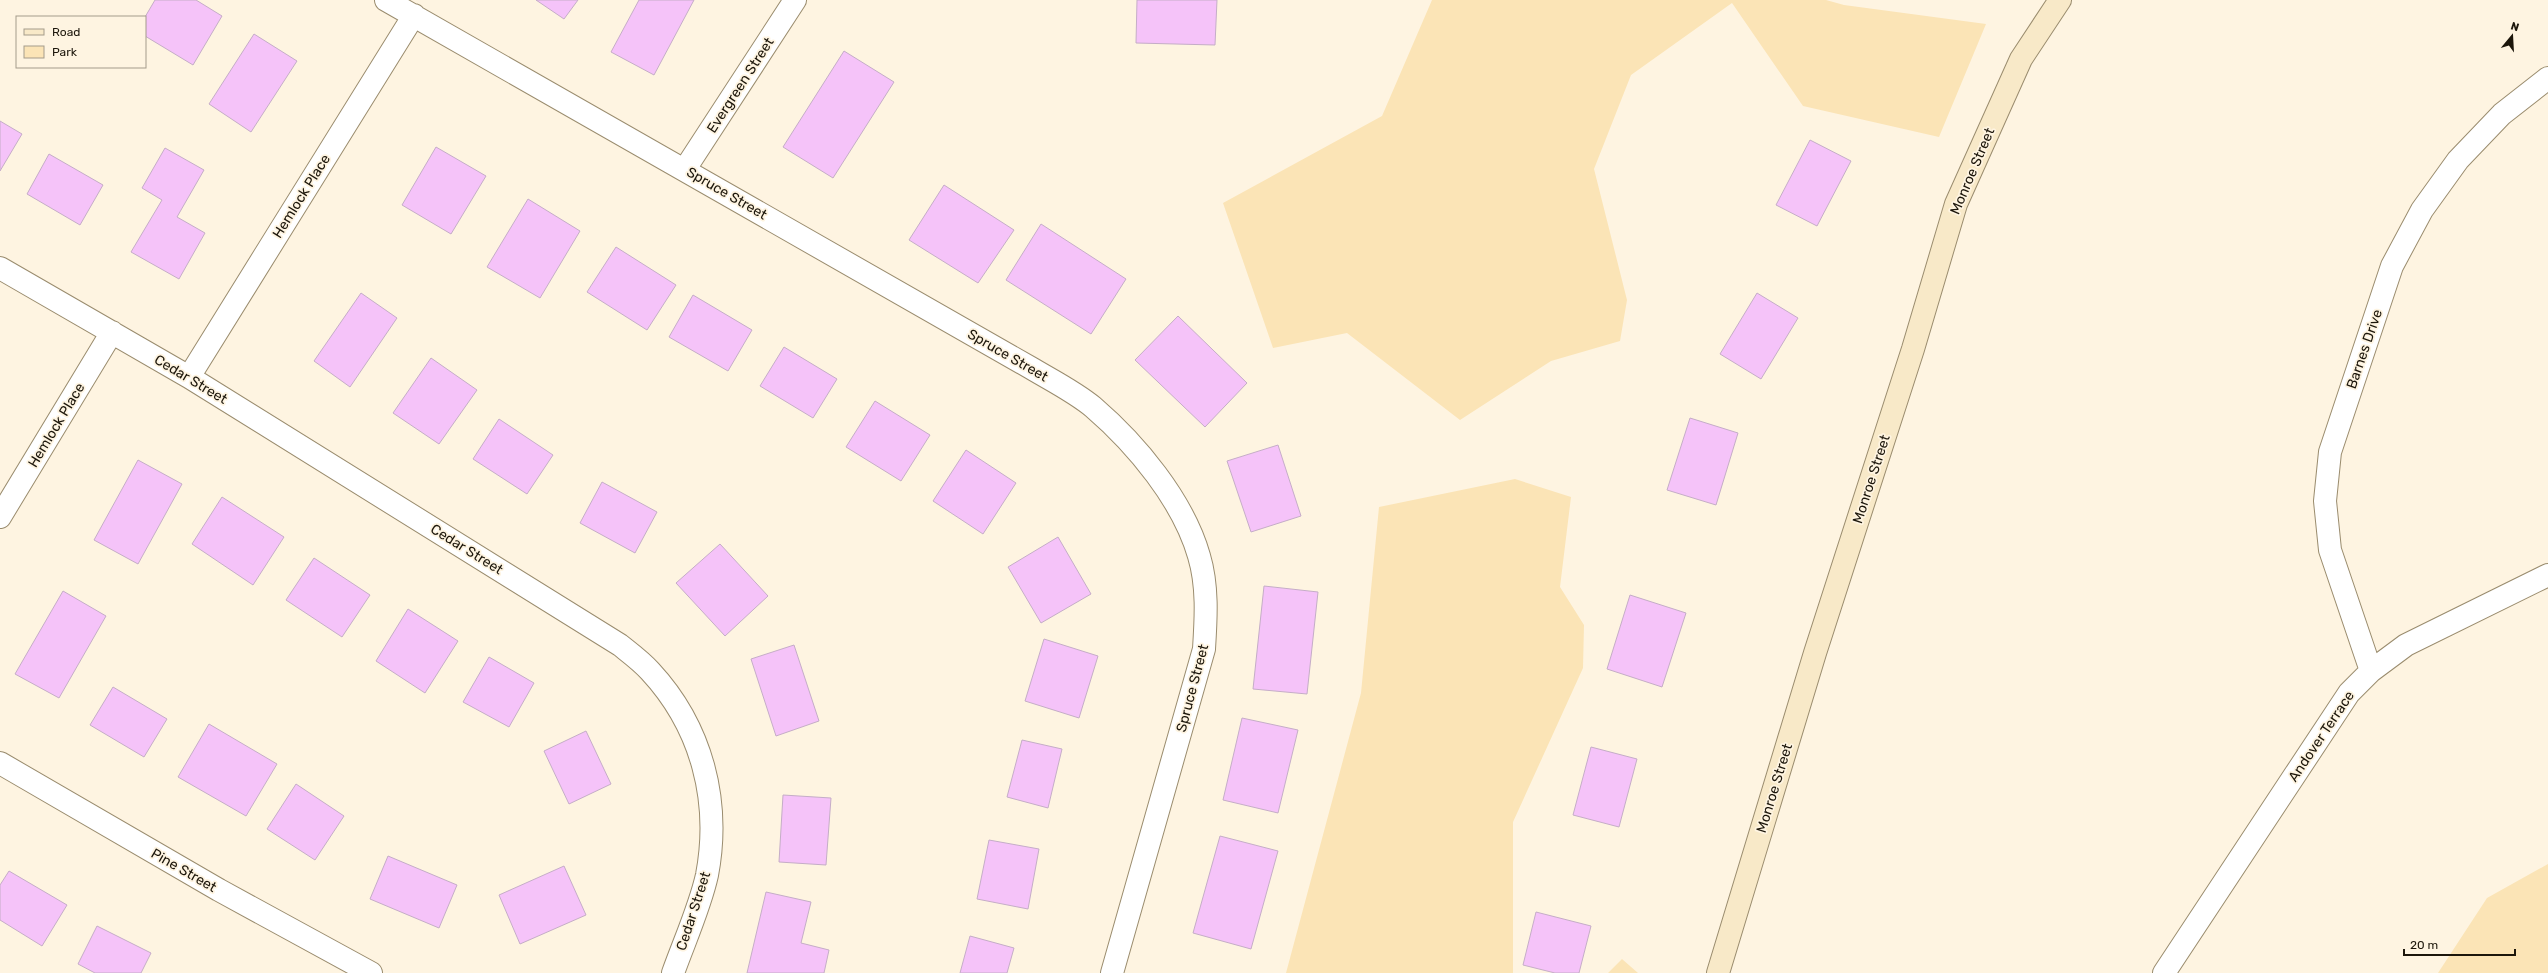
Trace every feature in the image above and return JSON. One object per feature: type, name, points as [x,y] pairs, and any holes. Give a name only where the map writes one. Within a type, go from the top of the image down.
[{"type":"main road","name":"Monroe Street","points":[[1718,973],[1815,653],[1913,349],[1956,204],[2021,59],[2060,0]]},
{"type":"street","name":"Spruce Street","points":[[386,0],[685,169],[1031,368],[1092,406],[1132,444],[1183,516],[1200,556],[1206,595],[1204,649],[1112,973]]},
{"type":"street","name":"Evergreen Street","points":[[685,169],[795,0]]},
{"type":"street","name":"Hemlock Place","points":[[189,377],[414,15]]},
{"type":"street","name":"Barnes Drive","points":[[2371,671],[2330,550],[2325,501],[2330,452],[2392,266],[2422,210],[2458,160],[2502,114],[2548,78]]},
{"type":"street","name":"Cedar Street","points":[[0,268],[189,377],[620,645],[650,670],[676,703],[697,744],[710,788],[713,835],[706,877],[673,973]]},
{"type":"street","name":"Hemlock Place","points":[[0,517],[112,332]]},
{"type":"street","name":"Andover Terrace","points":[[2164,973],[2349,693],[2371,671],[2406,644],[2548,575]]},
{"type":"street","name":"Pine Street","points":[[0,763],[219,890],[371,973]]},
{"type":"green space","points":[[1432,0],[1826,0],[1844,5],[1986,24],[1939,137],[1803,106],[1732,3],[1631,75],[1594,169],[1627,300],[1620,341],[1551,361],[1460,420],[1347,333],[1273,348],[1223,203],[1382,116]]},
{"type":"green space","points":[[1515,479],[1571,497],[1560,587],[1584,625],[1583,668],[1513,822],[1513,973],[1286,973],[1361,693],[1379,507]]},
{"type":"green space","points":[[2548,864],[2548,973],[2438,973],[2487,898]]},
{"type":"green space","points":[[1622,959],[1638,973],[1608,973]]},
{"type":"building","points":[[155,0],[196,0],[222,16],[193,65],[146,37],[146,16]]},
{"type":"building","points":[[536,0],[578,0],[564,19]]},
{"type":"building","points":[[639,0],[694,0],[654,75],[611,52]]},
{"type":"building","points":[[1137,0],[1217,0],[1215,45],[1136,43]]},
{"type":"building","points":[[254,34],[297,61],[251,132],[209,104]]},
{"type":"building","points":[[844,51],[894,82],[833,178],[783,147]]},
{"type":"building","points":[[0,121],[22,134],[0,171]]},
{"type":"building","points":[[1810,140],[1851,161],[1817,226],[1776,205]]},
{"type":"building","points":[[436,147],[486,176],[451,234],[402,205]]},
{"type":"building","points":[[165,148],[204,170],[177,217],[205,233],[179,279],[131,252],[162,200],[142,188]]},
{"type":"building","points":[[49,154],[103,185],[80,225],[27,194]]},
{"type":"building","points":[[944,185],[1014,230],[978,283],[909,240]]},
{"type":"building","points":[[528,199],[580,231],[540,298],[487,267]]},
{"type":"building","points":[[1041,224],[1126,279],[1091,334],[1006,280]]},
{"type":"building","points":[[616,247],[676,285],[647,330],[587,292]]},
{"type":"building","points":[[361,293],[397,318],[350,387],[314,361]]},
{"type":"building","points":[[1757,293],[1798,318],[1761,379],[1720,354]]},
{"type":"building","points":[[693,295],[752,330],[728,371],[669,337]]},
{"type":"building","points":[[1178,316],[1247,383],[1205,427],[1135,360]]},
{"type":"building","points":[[784,347],[837,379],[813,418],[760,386]]},
{"type":"building","points":[[431,358],[477,390],[439,444],[393,413]]},
{"type":"building","points":[[875,401],[930,435],[901,481],[846,447]]},
{"type":"building","points":[[1690,418],[1738,433],[1716,505],[1667,490]]},
{"type":"building","points":[[499,419],[553,455],[527,494],[473,459]]},
{"type":"building","points":[[1278,445],[1301,516],[1251,532],[1227,461]]},
{"type":"building","points":[[966,450],[1016,483],[983,534],[933,501]]},
{"type":"building","points":[[138,460],[182,484],[138,564],[94,540]]},
{"type":"building","points":[[602,482],[657,512],[635,553],[580,523]]},
{"type":"building","points":[[222,497],[284,537],[253,585],[192,544]]},
{"type":"building","points":[[1058,537],[1091,594],[1041,623],[1008,567]]},
{"type":"building","points":[[720,544],[768,596],[725,636],[676,583]]},
{"type":"building","points":[[314,558],[370,595],[342,637],[286,600]]},
{"type":"building","points":[[1264,586],[1318,592],[1307,694],[1253,689]]},
{"type":"building","points":[[63,591],[106,616],[59,698],[15,674]]},
{"type":"building","points":[[1630,595],[1686,613],[1662,687],[1607,669]]},
{"type":"building","points":[[408,609],[458,641],[425,693],[376,661]]},
{"type":"building","points":[[1044,639],[1098,656],[1079,718],[1025,701]]},
{"type":"building","points":[[794,645],[819,721],[776,736],[751,659]]},
{"type":"building","points":[[489,657],[534,683],[509,727],[463,702]]},
{"type":"building","points":[[113,687],[167,719],[144,757],[90,725]]},
{"type":"building","points":[[1242,718],[1298,730],[1278,813],[1223,800]]},
{"type":"building","points":[[209,724],[277,764],[246,816],[178,777]]},
{"type":"building","points":[[586,731],[611,784],[569,804],[544,751]]},
{"type":"building","points":[[1022,740],[1062,749],[1048,808],[1007,797]]},
{"type":"building","points":[[1591,747],[1637,759],[1619,827],[1573,815]]},
{"type":"building","points":[[296,784],[344,816],[315,860],[267,829]]},
{"type":"building","points":[[783,795],[831,798],[826,865],[779,862]]},
{"type":"building","points":[[1220,836],[1278,851],[1251,949],[1193,933]]},
{"type":"building","points":[[989,840],[1039,849],[1028,909],[977,899]]},
{"type":"building","points":[[388,856],[457,885],[439,928],[370,899]]},
{"type":"building","points":[[564,866],[586,915],[520,944],[499,895]]},
{"type":"building","points":[[9,871],[67,905],[42,946],[0,920],[0,885]]},
{"type":"building","points":[[766,892],[811,902],[801,943],[829,950],[824,973],[747,973]]},
{"type":"building","points":[[1536,912],[1591,926],[1579,973],[1555,973],[1523,965]]},
{"type":"building","points":[[97,926],[151,953],[141,973],[95,973],[78,964]]},
{"type":"building","points":[[970,936],[1014,948],[1007,973],[960,973]]}]
